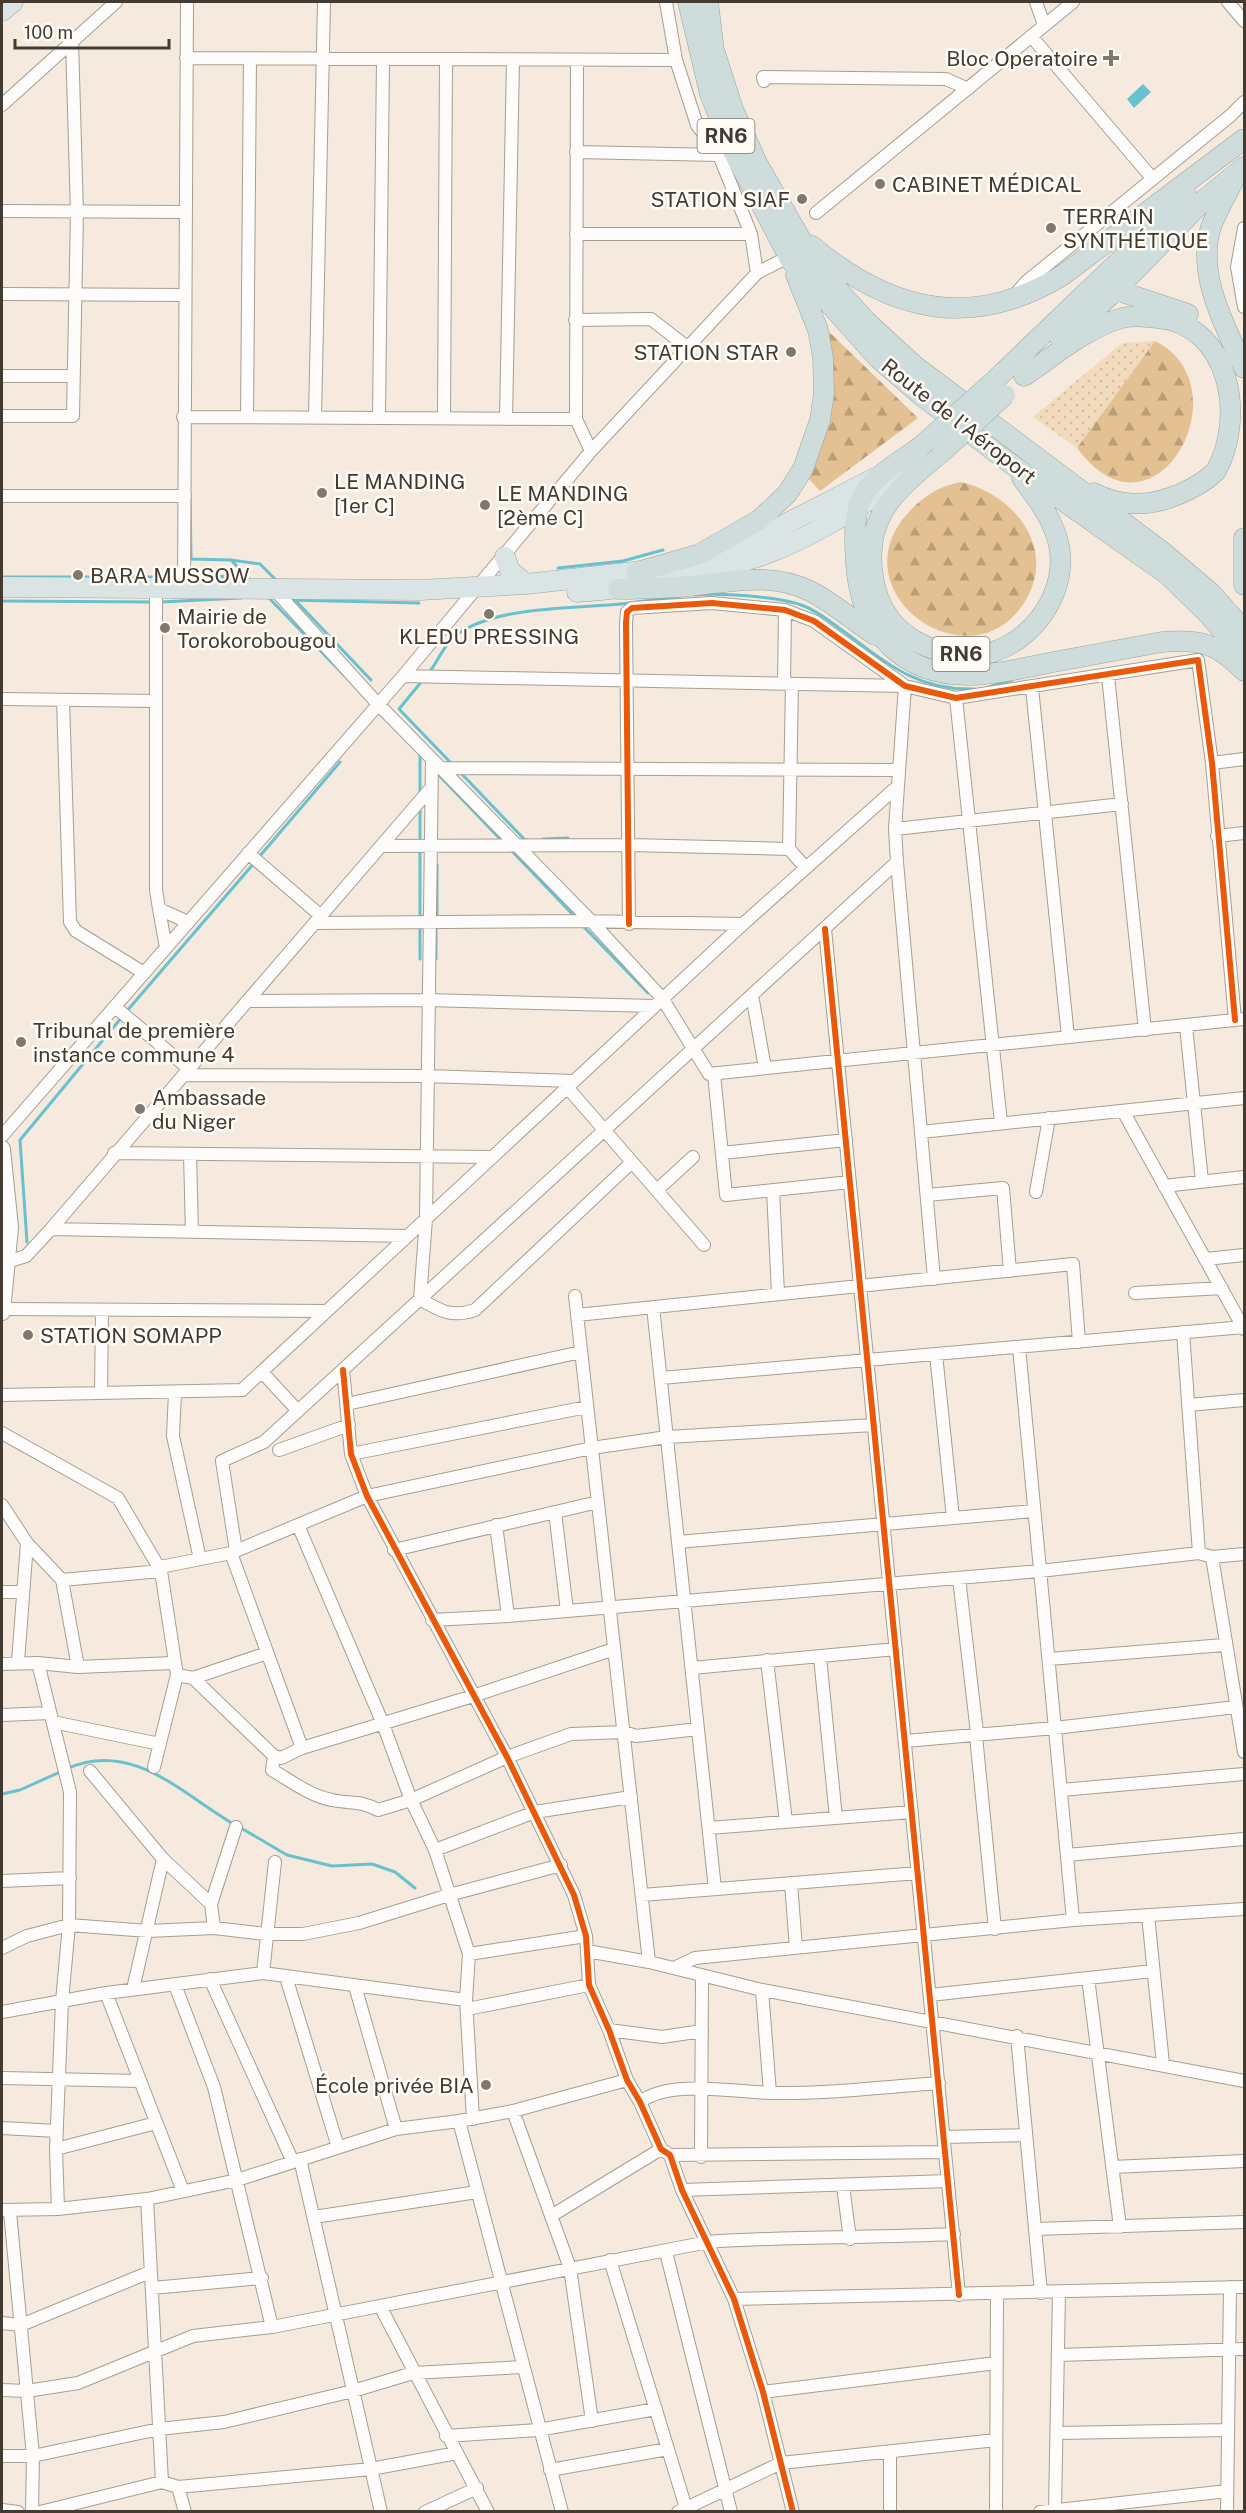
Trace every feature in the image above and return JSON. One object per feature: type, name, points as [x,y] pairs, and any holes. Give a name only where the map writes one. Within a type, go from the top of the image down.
[{"type":"highway","name":"Route de l'Aéroport","points":[[688,2],[710,94],[731,147],[790,259],[878,358],[923,398],[1011,464],[1168,575],[1208,614],[1245,656]]},
{"type":"highway","name":"Route de l'Aéroport","points":[[708,2],[714,50],[733,109],[757,163],[815,264],[865,320],[907,358],[1164,553],[1211,593],[1245,630]]},
{"type":"highway","points":[[880,639],[865,612],[857,585],[854,524],[856,508],[862,494],[875,478],[931,453],[999,388],[1089,291],[1245,139]]},
{"type":"highway","name":"RN6","points":[[797,233],[842,271],[873,289],[903,301],[932,307],[977,308],[1010,301],[1036,292],[1063,275],[1245,139]]},
{"type":"highway","points":[[1024,376],[1116,290],[1205,199],[1240,171]]},
{"type":"highway","points":[[1240,171],[1212,225],[1206,252],[1210,283],[1245,368]]},
{"type":"highway","points":[[638,572],[700,554],[759,520],[787,494],[803,469],[820,420],[824,393],[823,358],[818,330],[790,259]]},
{"type":"highway","points":[[1089,291],[1116,290],[1173,307],[1205,321],[1233,342]]},
{"type":"highway","points":[[999,388],[1024,376],[1084,336],[1122,318],[1142,316],[1179,320],[1203,334],[1219,349],[1230,370],[1238,396],[1237,424],[1229,450],[1216,471],[1197,486],[1156,503],[1131,504],[1104,498],[1063,476]]},
{"type":"highway","name":"RN6","points":[[931,453],[887,501],[876,524],[873,573],[877,595],[892,621],[916,644],[954,654],[992,652],[1023,637],[1044,614],[1057,588],[1061,557],[1056,533],[1045,510],[1011,464]]},
{"type":"highway","points":[[1245,538],[1245,585]]},
{"type":"highway","points":[[618,589],[680,587],[722,580],[786,583],[818,596],[916,663],[956,674],[974,675],[1016,669],[1162,642],[1187,640],[1207,643],[1226,652],[1245,671]]},
{"type":"main road","points":[[2,11],[13,2]]},
{"type":"main road","points":[[2,587],[156,586],[472,590],[532,596],[618,589],[675,579],[766,554],[856,508],[931,453]]},
{"type":"main road","points":[[472,590],[638,572],[687,564],[735,550],[875,478]]},
{"type":"main road","points":[[505,557],[510,571],[526,584]]},
{"type":"main road","points":[[2,1149],[7,1262],[2,1311]]},
{"type":"street","points":[[2,105],[116,2]]},
{"type":"street","points":[[184,588],[183,417],[187,2]]},
{"type":"street","points":[[315,417],[324,2]]},
{"type":"street","points":[[666,2],[676,60],[697,125],[719,155],[751,234],[757,273]]},
{"type":"street","points":[[1036,2],[1044,25]]},
{"type":"street","points":[[816,213],[1073,2]]},
{"type":"street","points":[[1228,2],[1245,21]]},
{"type":"street","points":[[1031,36],[1152,178]]},
{"type":"street","points":[[2,416],[73,416],[77,213],[72,41]]},
{"type":"street","points":[[186,58],[676,60]]},
{"type":"street","points":[[247,417],[250,59]]},
{"type":"street","points":[[379,418],[383,60]]},
{"type":"street","points":[[444,418],[446,60]]},
{"type":"street","points":[[506,418],[513,60]]},
{"type":"street","points":[[577,61],[576,419],[591,451]]},
{"type":"street","points":[[764,81],[763,77],[946,79],[968,89]]},
{"type":"street","points":[[1010,301],[1026,282],[1245,102]]},
{"type":"street","points":[[576,152],[719,155]]},
{"type":"street","points":[[2,211],[185,212]]},
{"type":"street","points":[[1225,323],[1244,305],[1237,267],[1245,228]]},
{"type":"street","points":[[576,234],[751,234]]},
{"type":"street","points":[[2,1136],[377,703],[403,676],[472,590],[505,557],[591,451],[757,273],[790,259]]},
{"type":"street","points":[[2,294],[184,295]]},
{"type":"street","points":[[575,320],[651,319],[687,347]]},
{"type":"street","points":[[2,376],[73,376]]},
{"type":"street","points":[[183,417],[576,419]]},
{"type":"street","points":[[2,496],[185,496]]},
{"type":"street","points":[[156,586],[156,890],[166,948]]},
{"type":"street","points":[[273,588],[377,703],[592,922],[658,1002],[694,1049],[709,1074],[1240,1020],[1217,836],[1212,763],[1198,660],[1032,688],[956,698],[905,686],[403,676]]},
{"type":"street","points":[[629,924],[630,845],[626,769],[627,612],[632,608],[712,603],[785,610],[814,621],[905,686]]},
{"type":"street","points":[[785,610],[790,769],[789,849],[805,867]]},
{"type":"street","points":[[1108,676],[1145,1030]]},
{"type":"street","points":[[905,686],[896,829],[897,862],[934,1278]]},
{"type":"street","points":[[1032,688],[1068,1038]]},
{"type":"street","points":[[956,698],[1001,1123]]},
{"type":"street","points":[[2,699],[155,701]]},
{"type":"street","points":[[63,700],[70,922],[76,931],[144,973]]},
{"type":"street","points":[[1212,763],[1245,759]]},
{"type":"street","points":[[436,763],[626,769],[899,770]]},
{"type":"street","points":[[420,1299],[426,1219],[431,789],[436,763]]},
{"type":"street","points":[[2,1395],[242,1390],[742,924],[898,786]]},
{"type":"street","points":[[7,1262],[26,1256],[51,1229],[114,1153],[431,789]]},
{"type":"street","points":[[896,829],[1122,804]]},
{"type":"street","points":[[1217,836],[1245,833]]},
{"type":"street","points":[[381,846],[630,845],[789,849]]},
{"type":"street","points":[[248,853],[318,919],[428,923],[742,924]]},
{"type":"street","points":[[302,1748],[233,1552],[222,1461],[264,1442],[897,862]]},
{"type":"street","points":[[159,909],[188,922]]},
{"type":"street","points":[[825,929],[960,2295]]},
{"type":"street","points":[[752,995],[765,1068]]},
{"type":"street","points":[[247,1001],[658,1002]]},
{"type":"street","points":[[115,1007],[185,1071],[426,1076],[570,1084]]},
{"type":"street","points":[[1186,1026],[1202,1181]]},
{"type":"street","points":[[714,1074],[726,1195],[850,1182]]},
{"type":"street","points":[[570,1084],[604,1130],[704,1245]]},
{"type":"street","points":[[921,1132],[1245,1098]]},
{"type":"street","points":[[661,1378],[1244,1328],[1123,1111]]},
{"type":"street","points":[[1036,1192],[1049,1118]]},
{"type":"street","points":[[722,1153],[846,1140]]},
{"type":"street","points":[[114,1153],[492,1157]]},
{"type":"street","points":[[190,1154],[192,1232]]},
{"type":"street","points":[[657,1191],[693,1157]]},
{"type":"street","points":[[420,1299],[448,1315],[475,1310],[632,1162]]},
{"type":"street","points":[[1164,1186],[1245,1177]]},
{"type":"street","points":[[927,1195],[1003,1188],[1010,1271]]},
{"type":"street","points":[[773,1190],[778,1294]]},
{"type":"street","points":[[51,1229],[407,1236]]},
{"type":"street","points":[[1206,1259],[1245,1255]]},
{"type":"street","points":[[577,1315],[1073,1264],[1079,1342]]},
{"type":"street","points":[[1135,1293],[1222,1288]]},
{"type":"street","points":[[574,1296],[650,1962]]},
{"type":"street","points":[[653,1307],[715,1889]]},
{"type":"street","points":[[101,1393],[102,1310]]},
{"type":"street","points":[[2,1311],[327,1311]]},
{"type":"street","points":[[1183,1332],[1188,1405],[1205,1555],[1245,1752]]},
{"type":"street","points":[[1019,1347],[1073,1920]]},
{"type":"street","points":[[347,1404],[581,1352]]},
{"type":"street","points":[[936,1354],[953,1518]]},
{"type":"street","points":[[343,1370],[351,1454],[394,1550],[507,1757],[574,1895],[586,1936],[589,1985],[609,2030],[627,2080],[666,2152],[734,2299],[763,2392],[793,2511]]},
{"type":"street","points":[[262,1371],[298,1411]]},
{"type":"street","points":[[175,1392],[173,1436],[201,1559]]},
{"type":"street","points":[[1188,1405],[1245,1400]]},
{"type":"street","points":[[351,1454],[587,1407]]},
{"type":"street","points":[[279,1450],[349,1425]]},
{"type":"street","points":[[62,1580],[161,1569],[233,1552],[368,1496],[592,1448],[667,1437],[874,1425]]},
{"type":"street","points":[[2,1433],[118,1498],[161,1569],[175,1669],[154,1767]]},
{"type":"street","points":[[394,1550],[598,1503]]},
{"type":"street","points":[[2,1505],[27,1543],[62,1580],[78,1667]]},
{"type":"street","points":[[678,1542],[1034,1511]]},
{"type":"street","points":[[555,1512],[567,1611]]},
{"type":"street","points":[[298,1525],[383,1724],[411,1800],[435,1850],[469,1954],[467,2005],[473,2119]]},
{"type":"street","points":[[496,1525],[508,1616]]},
{"type":"street","points":[[18,1662],[27,1543]]},
{"type":"street","points":[[432,1620],[508,1616],[889,1584],[1205,1555],[1245,1554]]},
{"type":"street","points":[[958,1578],[977,1734],[995,1929]]},
{"type":"street","points":[[2,1592],[23,1592]]},
{"type":"street","points":[[1049,1659],[1224,1645]]},
{"type":"street","points":[[2,1664],[18,1662],[78,1667],[175,1669],[193,1678],[274,1756],[281,1758],[302,1748],[473,1696],[614,1649]]},
{"type":"street","points":[[692,1668],[896,1649]]},
{"type":"street","points":[[193,1678],[267,1653]]},
{"type":"street","points":[[820,1657],[836,1818]]},
{"type":"street","points":[[767,1660],[786,1822]]},
{"type":"street","points":[[38,1663],[70,1792],[69,1924],[62,2001],[56,2149],[58,2209]]},
{"type":"street","points":[[905,1741],[1055,1728],[1236,1707]]},
{"type":"street","points":[[2,1715],[51,1718],[160,1743]]},
{"type":"street","points":[[274,1756],[272,1770],[311,1793],[334,1801],[366,1803],[378,1810],[411,1800],[507,1757],[571,1734],[624,1732],[636,1736],[698,1729]]},
{"type":"street","points":[[90,1771],[164,1859],[211,1904]]},
{"type":"street","points":[[1061,1790],[1245,1774]]},
{"type":"street","points":[[435,1850],[535,1812],[631,1797]]},
{"type":"street","points":[[709,1828],[912,1812]]},
{"type":"street","points":[[214,1928],[211,1904],[237,1827]]},
{"type":"street","points":[[1067,1855],[1245,1839]]},
{"type":"street","points":[[133,1989],[164,1859]]},
{"type":"street","points":[[263,1973],[275,1862]]},
{"type":"street","points":[[2,1948],[27,1936],[69,1924],[148,1930],[214,1928],[266,1935],[303,1934],[359,1923],[449,1895],[561,1865]]},
{"type":"street","points":[[642,1895],[918,1874]]},
{"type":"street","points":[[2,1881],[70,1878]]},
{"type":"street","points":[[790,1883],[796,1948]]},
{"type":"street","points":[[674,1968],[695,1958],[1073,1920],[1244,1909]]},
{"type":"street","points":[[1148,1915],[1163,2064]]},
{"type":"street","points":[[469,1954],[586,1936]]},
{"type":"street","points":[[587,1951],[650,1962],[762,1989],[1245,2081]]},
{"type":"street","points":[[930,1995],[1153,1971]]},
{"type":"street","points":[[2,2012],[106,1993],[263,1973],[467,2005],[589,1985]]},
{"type":"street","points":[[701,2157],[702,1975]]},
{"type":"street","points":[[286,1977],[338,2147]]},
{"type":"street","points":[[1088,1978],[1120,2227]]},
{"type":"street","points":[[210,1979],[297,2161],[314,2217],[381,2511]]},
{"type":"street","points":[[175,1984],[214,2086],[272,2327]]},
{"type":"street","points":[[355,1986],[396,2129]]},
{"type":"street","points":[[762,1989],[770,2093]]},
{"type":"street","points":[[106,1993],[183,2191]]},
{"type":"street","points":[[609,2030],[662,2037],[702,2031]]},
{"type":"street","points":[[1017,2036],[1041,2293]]},
{"type":"street","points":[[2,2078],[140,2081]]},
{"type":"street","points":[[33,2511],[33,2457],[21,2325],[6,2211],[58,2209],[147,2199],[237,2180],[396,2129],[473,2119],[513,2111],[627,2080]]},
{"type":"street","points":[[640,2102],[649,2096],[702,2088],[770,2093],[939,2084]]},
{"type":"street","points":[[513,2111],[570,2268],[592,2421]]},
{"type":"street","points":[[459,2121],[538,2430],[562,2511]]},
{"type":"street","points":[[56,2149],[156,2122]]},
{"type":"street","points":[[2,2128],[57,2131]]},
{"type":"street","points":[[944,2137],[1026,2135]]},
{"type":"street","points":[[551,2216],[666,2152],[701,2157],[945,2152]]},
{"type":"street","points":[[1112,2167],[1245,2161]]},
{"type":"street","points":[[682,2190],[948,2181]]},
{"type":"street","points":[[843,2186],[850,2239]]},
{"type":"street","points":[[314,2217],[477,2193]]},
{"type":"street","points":[[147,2199],[162,2481]]},
{"type":"street","points":[[1035,2229],[1245,2222]]},
{"type":"street","points":[[2,2390],[27,2391],[78,2383],[193,2336],[272,2327],[708,2242],[774,2237],[850,2239],[954,2234]]},
{"type":"street","points":[[666,2252],[731,2511]]},
{"type":"street","points":[[610,2260],[668,2449],[682,2510],[781,2463],[996,2440]]},
{"type":"street","points":[[2,2323],[21,2325],[150,2272]]},
{"type":"street","points":[[152,2288],[262,2278]]},
{"type":"street","points":[[734,2299],[1245,2287]]},
{"type":"street","points":[[1227,2511],[1230,2288]]},
{"type":"street","points":[[1055,2510],[1059,2292]]},
{"type":"street","points":[[996,2511],[997,2294]]},
{"type":"street","points":[[380,2306],[446,2436],[488,2511]]},
{"type":"street","points":[[1058,2355],[1245,2349]]},
{"type":"street","points":[[763,2392],[996,2363]]},
{"type":"street","points":[[2,2456],[33,2457],[159,2429],[224,2422],[353,2391],[413,2373],[522,2367]]},
{"type":"street","points":[[446,2436],[538,2430],[656,2409]]},
{"type":"street","points":[[1057,2433],[1228,2430]]},
{"type":"street","points":[[549,2470],[668,2449]]},
{"type":"street","points":[[890,2452],[890,2511]]},
{"type":"street","points":[[40,2511],[162,2481],[178,2487],[371,2469],[457,2453]]},
{"type":"street","points":[[178,2487],[185,2511]]},
{"type":"street","points":[[425,2511],[477,2488]]},
{"type":"street","points":[[1040,2511],[1227,2491]]},
{"type":"street","points":[[2,2510],[18,2511]]},
{"type":"shaded area","points":[[1155,341],[1077,448],[1033,417],[1122,343]]},
{"type":"green space","points":[[823,326],[918,418],[820,491],[807,477],[816,459],[826,422],[827,384]]},
{"type":"green space","points":[[1155,341],[1181,363],[1192,392],[1191,423],[1179,451],[1160,473],[1135,482],[1106,476],[1077,448]]},
{"type":"green space","points":[[961,482],[980,488],[1012,510],[1024,525],[1032,541],[1036,559],[1035,578],[1027,598],[1004,624],[976,635],[947,633],[921,621],[900,600],[888,574],[890,545],[907,514],[931,493]]},
{"type":"water","points":[[1143,84],[1151,92],[1134,108],[1127,99]]},
{"type":"waterway","points":[[190,494],[191,559],[231,560],[251,581]]},
{"type":"waterway","points":[[558,568],[623,561],[663,550]]},
{"type":"waterway","points":[[231,560],[260,564],[277,581]]},
{"type":"waterway","points":[[186,577],[246,576]]},
{"type":"waterway","points":[[2,577],[180,577]]},
{"type":"waterway","points":[[694,595],[750,596],[804,606],[902,672],[934,685],[974,689]]},
{"type":"waterway","points":[[267,596],[344,675]]},
{"type":"waterway","points":[[637,602],[681,596]]},
{"type":"waterway","points":[[161,602],[241,598]]},
{"type":"waterway","points":[[289,600],[419,603]]},
{"type":"waterway","points":[[2,601],[154,602]]},
{"type":"waterway","points":[[296,601],[371,680]]},
{"type":"waterway","points":[[430,671],[447,644],[471,626],[514,613],[631,603]]},
{"type":"waterway","points":[[989,687],[1012,680]]},
{"type":"waterway","points":[[422,681],[399,709],[452,764]]},
{"type":"waterway","points":[[420,755],[420,795]]},
{"type":"waterway","points":[[259,857],[340,762]]},
{"type":"waterway","points":[[435,771],[503,842]]},
{"type":"waterway","points":[[459,771],[525,840],[528,840]]},
{"type":"waterway","points":[[420,808],[420,843]]},
{"type":"waterway","points":[[543,839],[568,838]]},
{"type":"waterway","points":[[510,849],[576,918]]},
{"type":"waterway","points":[[420,850],[420,918]]},
{"type":"waterway","points":[[126,1012],[255,862]]},
{"type":"waterway","points":[[437,865],[437,919]]},
{"type":"waterway","points":[[420,925],[420,959]]},
{"type":"waterway","points":[[436,925],[436,959]]},
{"type":"waterway","points":[[582,925],[648,993]]},
{"type":"waterway","points":[[27,1242],[20,1140],[122,1017]]},
{"type":"waterway","points":[[66,1769],[90,1762],[113,1761],[135,1765],[176,1786],[235,1825]]},
{"type":"waterway","points":[[2,1794],[20,1790],[60,1772]]},
{"type":"waterway","points":[[241,1828],[287,1855],[332,1866],[372,1864],[395,1872],[415,1888]]},
{"type":"cycle path","points":[[629,924],[626,623],[627,612],[632,608],[712,603],[785,610],[814,621],[905,686],[956,698],[1198,660],[1212,763],[1235,1020]]},
{"type":"cycle path","points":[[825,929],[959,2295]]},
{"type":"cycle path","points":[[343,1370],[351,1454],[367,1496],[507,1757],[574,1895],[586,1936],[589,1985],[609,2030],[627,2080],[640,2102],[661,2149],[670,2155],[682,2190],[734,2299],[763,2392],[793,2512]]},
{"type":"place","name":"Bloc Operatoire","points":[[1111,58]]},
{"type":"place","name":"CABINET MÉDICAL","points":[[880,184]]},
{"type":"place","name":"STATION SIAF","points":[[802,199]]},
{"type":"place","name":"TERRAIN SYNTHÉTIQUE","points":[[1051,228]]},
{"type":"place","name":"STATION STAR","points":[[791,352]]},
{"type":"place","name":"LE MANDING [1er C]","points":[[322,493]]},
{"type":"place","name":"LE MANDING [2ème C]","points":[[485,505]]},
{"type":"place","name":"BARA MUSSOW","points":[[78,575]]},
{"type":"place","name":"KLEDU PRESSING","points":[[489,614]]},
{"type":"place","name":"Mairie de Torokorobougou","points":[[165,628]]},
{"type":"place","name":"Tribunal de première instance commune 4","points":[[21,1042]]},
{"type":"place","name":"Ambassade du Niger","points":[[140,1109]]},
{"type":"place","name":"STATION SOMAPP","points":[[28,1335]]},
{"type":"place","name":"École privée BIA","points":[[486,2085]]}]
